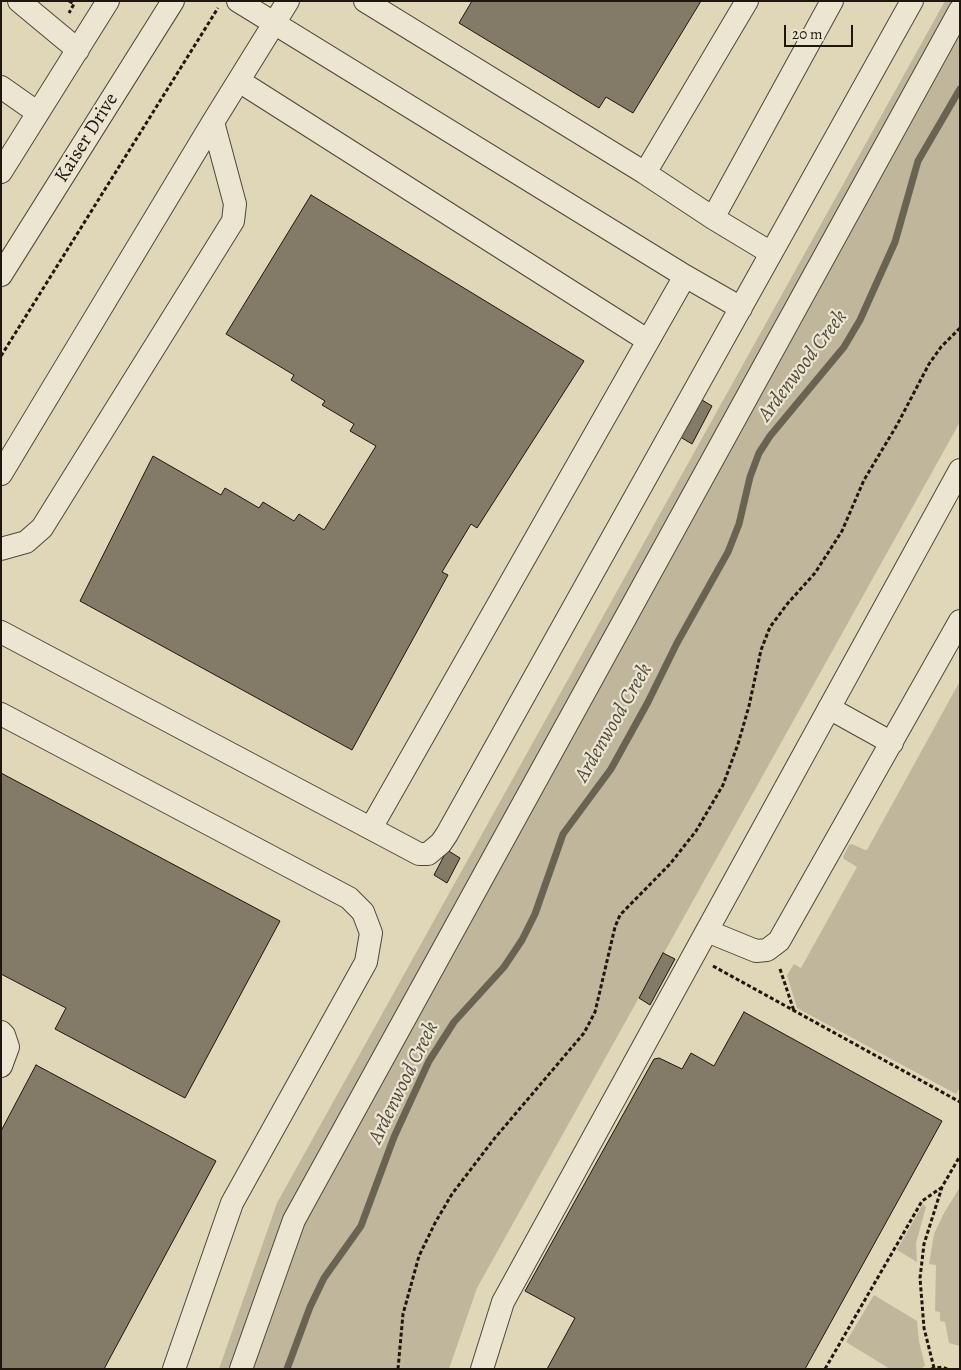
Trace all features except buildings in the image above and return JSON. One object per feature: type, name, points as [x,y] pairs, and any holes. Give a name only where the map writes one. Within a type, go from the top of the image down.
[{"type":"street","points":[[1,172],[108,1]]},
{"type":"street","name":"Kaiser Drive","points":[[1,275],[173,1]]},
{"type":"street","points":[[238,1],[685,276],[741,308]]},
{"type":"street","points":[[1,474],[212,122],[288,1]]},
{"type":"street","points":[[645,172],[747,1]]},
{"type":"street","points":[[713,218],[832,1]]},
{"type":"street","points":[[1,632],[419,854],[428,854],[441,843],[912,1]]},
{"type":"street","points":[[22,2],[78,50]]},
{"type":"street","points":[[373,3],[645,172],[713,218],[771,253]]},
{"type":"street","points":[[241,1369],[294,1220],[960,10]]},
{"type":"street","points":[[238,80],[647,340]]},
{"type":"street","points":[[1,87],[38,113]]},
{"type":"street","points":[[1,549],[26,542],[42,528],[233,221],[235,204],[212,122]]},
{"type":"street","points":[[371,828],[685,276]]},
{"type":"street","points":[[482,1369],[503,1302],[959,474]]},
{"type":"street","points":[[707,930],[756,951],[767,950],[773,947],[783,934],[960,620]]},
{"type":"street","points":[[829,708],[892,743]]},
{"type":"street","points":[[1,714],[349,898],[363,912],[371,933],[366,962],[232,1203],[174,1369]]},
{"type":"street","points":[[1,1032],[8,1047],[1,1066]]},
{"type":"path","points":[[69,1],[74,4],[69,13]]},
{"type":"path","points":[[1,356],[222,1]]},
{"type":"path","points":[[398,1369],[402,1314],[419,1256],[435,1223],[452,1194],[494,1139],[584,1033],[595,1012],[615,927],[620,915],[670,864],[696,832],[723,785],[738,744],[749,706],[761,650],[770,627],[788,603],[815,574],[842,531],[864,480],[897,425],[929,364],[941,347],[960,328]]},
{"type":"path","points":[[773,947],[794,1011]]},
{"type":"path","points":[[693,956],[960,1102]]},
{"type":"path","points":[[947,1369],[942,1367],[932,1368],[924,1328],[920,1278],[924,1244],[942,1187],[960,1156]]},
{"type":"path","points":[[825,1369],[922,1201],[942,1187]]},
{"type":"shaded area","points":[[945,1],[960,1],[960,422],[477,1288],[449,1369],[219,1369],[277,1203]]},
{"type":"shaded area","points":[[960,681],[960,1087],[956,1094],[797,1008],[787,975],[794,964],[801,968],[857,867],[843,857],[849,845],[852,844],[867,850]]},
{"type":"shaded area","points":[[960,1187],[960,1346],[949,1343],[945,1322],[940,1321],[940,1312],[935,1311],[936,1265],[929,1264],[934,1234]]},
{"type":"shaded area","points":[[923,1204],[926,1207],[916,1243],[917,1262],[897,1250]]},
{"type":"shaded area","points":[[874,1295],[917,1321],[919,1341],[925,1366],[920,1369],[890,1369],[846,1342]]},
{"type":"waterway","name":"Ardenwood Creek","points":[[287,1369],[310,1307],[324,1278],[361,1226],[394,1137],[429,1061],[454,1022],[504,967],[522,940],[535,914],[563,834],[611,769],[648,702],[677,643],[728,552],[739,524],[750,477],[759,453],[770,436],[844,347],[860,320],[895,242],[918,161],[960,89]]}]
